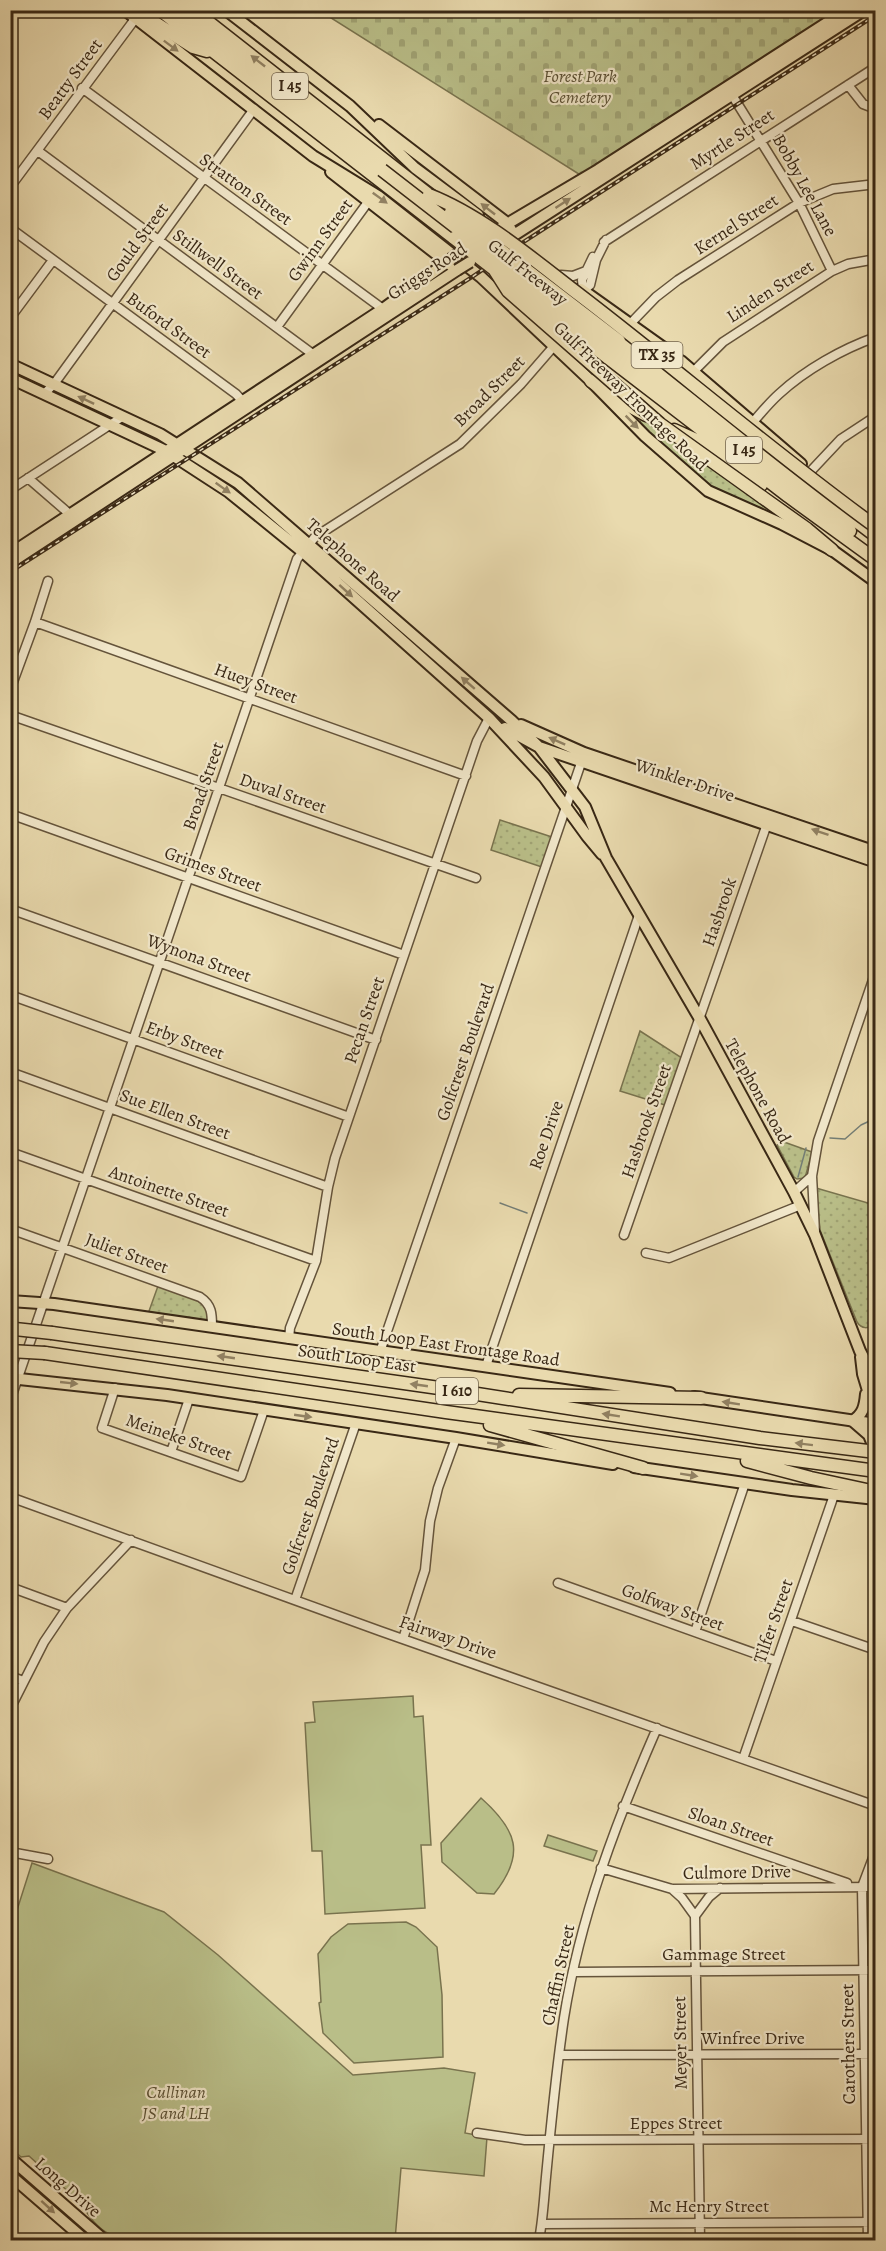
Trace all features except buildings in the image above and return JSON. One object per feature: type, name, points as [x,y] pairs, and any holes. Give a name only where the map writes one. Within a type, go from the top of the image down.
[{"type":"highway","name":"Gulf Freeway","points":[[160,10],[215,54],[382,170],[429,195],[788,496],[876,560]]},
{"type":"highway","name":"Gulf Freeway","points":[[175,10],[876,551]]},
{"type":"highway","name":"Gulf Freeway","points":[[193,10],[382,170],[494,269],[743,435],[876,536]]},
{"type":"highway","points":[[135,15],[193,47],[215,54]]},
{"type":"highway","name":"TX 35","points":[[429,195],[457,206],[538,263],[671,366],[813,481],[875,518]]},
{"type":"highway","points":[[494,269],[508,291],[660,424],[807,529],[832,550]]},
{"type":"highway","points":[[663,348],[735,421],[743,435]]},
{"type":"highway","points":[[591,381],[620,401],[696,440],[766,488],[788,496]]},
{"type":"highway","name":"South Loop East","points":[[13,1329],[484,1395],[760,1438],[876,1452]]},
{"type":"highway","name":"I 610","points":[[10,1351],[45,1353],[872,1471]]},
{"type":"highway","points":[[484,1395],[560,1394],[701,1398]]},
{"type":"highway","points":[[446,1412],[643,1468]]},
{"type":"highway","points":[[702,1448],[845,1486],[875,1497]]},
{"type":"main road","name":"Gulf Freeway Frontage Road","points":[[125,10],[135,15],[313,156],[378,196],[452,253],[481,277],[591,381],[645,436],[708,491],[783,524],[832,550],[876,582]]},
{"type":"main road","points":[[226,10],[356,112],[415,168],[694,371],[810,472],[875,518]]},
{"type":"main road","name":"Griggs Road","points":[[729,91],[847,10]]},
{"type":"main road","name":"Griggs Road","points":[[10,563],[73,517],[386,312],[509,238],[601,173],[729,91],[864,10]]},
{"type":"main road","points":[[356,112],[374,122],[501,228],[509,238]]},
{"type":"main road","points":[[313,156],[368,202],[452,258],[457,270]]},
{"type":"main road","name":"Griggs Road","points":[[386,312],[452,258],[601,173]]},
{"type":"main road","name":"Telephone Road","points":[[10,364],[181,446],[238,483],[489,718],[544,777],[606,858]]},
{"type":"main road","name":"Telephone Road","points":[[10,378],[170,453],[229,492],[306,548],[512,721],[539,747],[585,807],[606,858],[700,1019],[794,1191],[815,1235],[860,1351],[862,1374],[871,1385],[876,1417]]},
{"type":"main road","name":"Griggs Road","points":[[10,554],[73,517]]},
{"type":"main road","name":"Winkler Drive","points":[[489,718],[523,740],[539,747],[583,758],[876,852]]},
{"type":"main road","name":"Winkler Drive","points":[[512,721],[583,758]]},
{"type":"main road","name":"Winkler Drive","points":[[768,819],[876,862]]},
{"type":"main road","name":"South Loop East Frontage Road","points":[[10,1301],[44,1303],[876,1424]]},
{"type":"main road","points":[[14,1378],[115,1388],[745,1483],[834,1495],[875,1497]]},
{"type":"main road","points":[[871,1385],[865,1406],[853,1421],[869,1435],[876,1452]]},
{"type":"main road","name":"Long Drive","points":[[10,2158],[104,2241]]},
{"type":"main road","name":"Long Drive","points":[[10,2175],[83,2239]]},
{"type":"main road","points":[[27,2189],[35,2180]]},
{"type":"main road","points":[[83,2239],[90,2229]]},
{"type":"street","name":"Beatty Street","points":[[10,187],[135,15]]},
{"type":"street","name":"Myrtle Street","points":[[583,291],[582,280],[586,271],[598,247],[606,240],[876,67]]},
{"type":"street","points":[[848,85],[863,104],[876,109]]},
{"type":"street","name":"Stratton Street","points":[[82,88],[386,312]]},
{"type":"street","name":"Bobby Lee Lane","points":[[729,91],[799,203],[832,271]]},
{"type":"street","name":"Gould Street","points":[[45,393],[54,384],[254,109]]},
{"type":"street","name":"Stillwell Street","points":[[38,151],[317,357]]},
{"type":"street","name":"Kernel Street","points":[[630,324],[656,297],[678,280],[799,203],[833,189],[876,184]]},
{"type":"street","name":"Gwinn Street","points":[[277,327],[368,202]]},
{"type":"street","name":"Buford Street","points":[[10,228],[236,394],[245,404]]},
{"type":"street","points":[[583,291],[590,285],[596,260],[606,240]]},
{"type":"street","name":"Linden Street","points":[[694,371],[723,342],[832,271],[848,264],[876,259]]},
{"type":"street","points":[[10,318],[53,260]]},
{"type":"street","points":[[561,275],[573,276],[586,271]]},
{"type":"street","name":"Broad Street","points":[[10,1401],[14,1378],[44,1303],[297,559],[315,537],[460,444],[521,384],[554,346],[583,291]]},
{"type":"street","points":[[753,422],[779,394],[795,381],[839,354],[876,337]]},
{"type":"street","points":[[810,472],[841,439],[876,416]]},
{"type":"street","points":[[10,490],[122,417]]},
{"type":"street","points":[[28,478],[73,517]]},
{"type":"street","points":[[10,690],[48,581]]},
{"type":"street","name":"Huey Street","points":[[35,622],[466,776]]},
{"type":"street","name":"Duval Street","points":[[10,715],[476,878]]},
{"type":"street","name":"Pecan Street","points":[[289,1339],[290,1328],[316,1261],[328,1187],[349,1117],[477,741],[489,718]]},
{"type":"street","name":"Golfcrest Boulevard","points":[[380,1352],[583,758]]},
{"type":"street","name":"Grimes Street","points":[[10,814],[404,955]]},
{"type":"street","name":"Hasbrook","points":[[700,1019],[768,819]]},
{"type":"street","name":"Wynona Street","points":[[10,909],[376,1040]]},
{"type":"street","name":"Roe Drive","points":[[486,1366],[639,915]]},
{"type":"street","points":[[815,1235],[812,1176],[818,1141],[875,977]]},
{"type":"street","name":"Erby Street","points":[[10,995],[349,1117]]},
{"type":"street","name":"Hasbrook Street","points":[[624,1234],[700,1019]]},
{"type":"street","name":"Sue Ellen Street","points":[[10,1072],[328,1187]]},
{"type":"street","name":"Antoinette Street","points":[[10,1152],[316,1261]]},
{"type":"street","points":[[794,1191],[812,1176]]},
{"type":"street","points":[[646,1253],[669,1258],[801,1205]]},
{"type":"street","name":"Juliet Street","points":[[10,1229],[200,1298],[209,1306],[212,1313],[212,1327]]},
{"type":"street","name":"Meineke Street","points":[[115,1388],[102,1428],[241,1477],[264,1410]]},
{"type":"street","points":[[171,1452],[189,1399]]},
{"type":"street","name":"Golfcrest Boulevard","points":[[295,1600],[356,1423]]},
{"type":"street","points":[[403,1638],[425,1570],[430,1521],[438,1488],[456,1438]]},
{"type":"street","points":[[694,1632],[745,1483]]},
{"type":"street","name":"Tilfer Street","points":[[743,1759],[834,1495]]},
{"type":"street","name":"Fairway Drive","points":[[10,1497],[876,1806]]},
{"type":"street","points":[[10,1709],[44,1642],[67,1608],[131,1540]]},
{"type":"street","name":"Golfway Street","points":[[558,1583],[776,1661]]},
{"type":"street","points":[[10,1587],[67,1608]]},
{"type":"street","points":[[792,1621],[876,1650]]},
{"type":"street","points":[[10,1676],[23,1681]]},
{"type":"street","name":"Chaffin Street","points":[[539,2241],[559,2055],[573,1972],[601,1868],[623,1806],[657,1728]]},
{"type":"street","name":"Sloan Street","points":[[623,1806],[862,1887]]},
{"type":"street","name":"Carothers Street","points":[[868,2241],[872,2222],[871,2139],[865,2054],[862,1887],[876,1850]]},
{"type":"street","points":[[10,1852],[48,1859]]},
{"type":"street","name":"Culmore Drive","points":[[601,1868],[672,1889],[876,1887]]},
{"type":"street","points":[[672,1889],[695,1916],[709,1897],[720,1888]]},
{"type":"street","name":"Meyer Street","points":[[695,1916],[700,2241]]},
{"type":"street","name":"Gammage Street","points":[[573,1972],[876,1970]]},
{"type":"street","name":"Winfree Drive","points":[[559,2055],[876,2054]]},
{"type":"street","name":"Eppes Street","points":[[477,2133],[525,2140],[871,2139]]},
{"type":"street","name":"Mc Henry Street","points":[[542,2224],[872,2222]]},
{"type":"green space","name":"Forest Park Cemetery","points":[[320,11],[839,11],[582,176]]},
{"type":"green space","points":[[642,420],[658,428],[785,518],[783,520],[723,496],[689,472],[639,422]]},
{"type":"green space","points":[[500,820],[552,837],[542,867],[491,850]]},
{"type":"green space","points":[[640,1031],[682,1058],[665,1105],[620,1091]]},
{"type":"green space","points":[[784,1142],[812,1152],[805,1178],[794,1177],[777,1145]]},
{"type":"green space","points":[[816,1188],[875,1205],[875,1325],[865,1328],[857,1322],[820,1230]]},
{"type":"green space","points":[[158,1286],[200,1302],[208,1315],[206,1323],[148,1314]]},
{"type":"green space","points":[[413,1696],[414,1717],[423,1716],[431,1845],[421,1845],[425,1908],[325,1914],[322,1851],[312,1851],[305,1723],[315,1722],[313,1702]]},
{"type":"green space","points":[[481,1798],[503,1821],[513,1843],[511,1867],[494,1894],[477,1893],[442,1862],[441,1843]]},
{"type":"green space","points":[[548,1835],[597,1851],[593,1861],[544,1846]]},
{"type":"green space","name":"Cullinan JS and LH","points":[[32,1863],[164,1912],[218,1955],[353,2075],[444,2068],[475,2073],[465,2133],[487,2137],[484,2176],[401,2168],[395,2240],[123,2240],[102,2229],[90,2218],[83,2205],[29,2156],[21,2157],[11,2148],[10,1932]]},
{"type":"green space","points":[[406,1922],[416,1927],[437,1947],[442,1995],[443,2057],[354,2063],[323,2033],[319,2003],[321,2002],[318,1954],[331,1937],[348,1924]]},
{"type":"waterway","points":[[830,1138],[845,1139],[861,1125],[876,1118]]},
{"type":"waterway","points":[[798,1177],[806,1148]]},
{"type":"waterway","points":[[500,1203],[527,1213]]},
{"type":"railway","points":[[10,572],[472,277],[876,15]]}]
